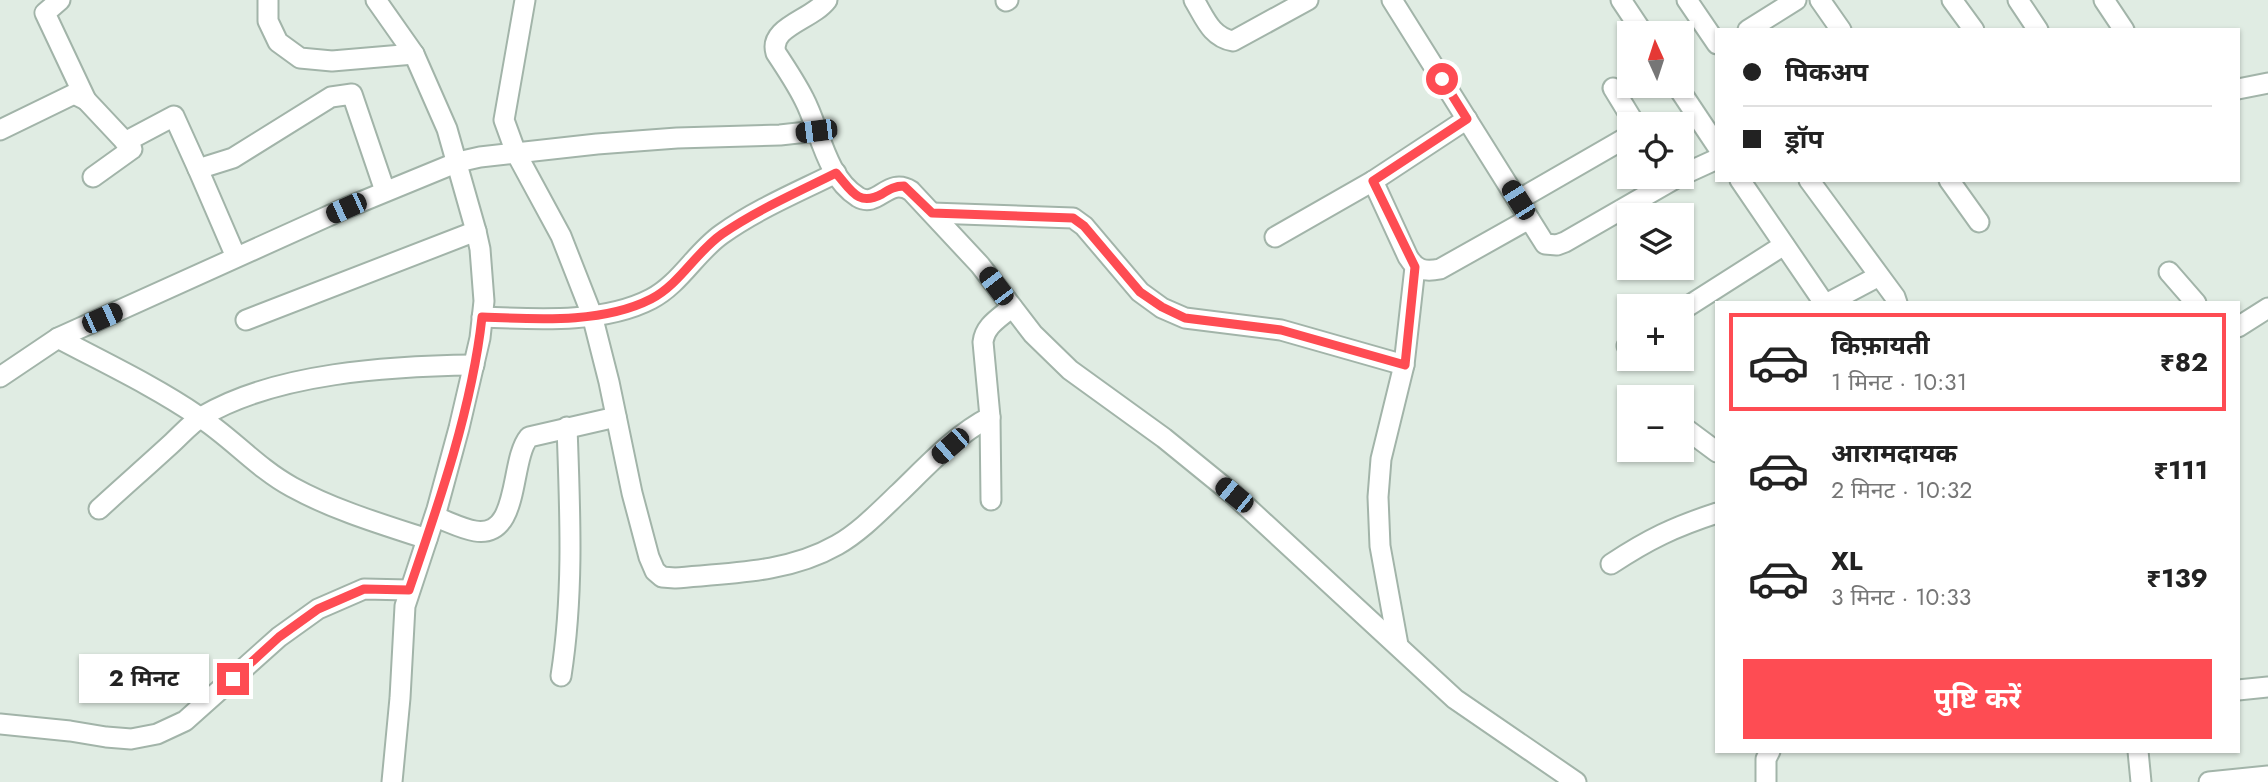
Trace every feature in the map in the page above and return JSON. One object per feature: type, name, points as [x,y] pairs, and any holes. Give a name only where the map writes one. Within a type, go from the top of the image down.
[{"type":"street","points":[[60,0],[45,13],[86,100],[132,149],[93,177]]},
{"type":"street","points":[[268,0],[268,21],[278,42],[300,58],[332,61],[414,54]]},
{"type":"street","points":[[376,0],[414,54],[447,129],[476,231],[484,301],[474,365],[435,517],[405,606],[392,782]]},
{"type":"street","points":[[525,0],[504,120],[516,153],[561,236],[592,315],[632,492],[655,571],[662,577],[675,578],[779,568],[807,560],[839,544],[880,511],[965,433],[990,417]]},
{"type":"street","points":[[827,0],[816,12],[782,31],[775,38],[773,45],[806,101],[816,131],[836,173],[857,196],[872,200],[895,186],[904,186],[980,265],[1032,334],[1070,370],[1164,438],[1234,495],[1455,699],[1576,782]]},
{"type":"street","points":[[1194,0],[1214,33],[1233,41],[1308,0]]},
{"type":"street","points":[[1392,0],[1545,244],[1557,245],[1653,189]]},
{"type":"street","points":[[1621,0],[1635,21]]},
{"type":"street","points":[[1687,0],[1715,41]]},
{"type":"street","points":[[1751,28],[1796,0]]},
{"type":"street","points":[[1820,0],[1840,28]]},
{"type":"street","points":[[1952,0],[1973,28]]},
{"type":"street","points":[[2018,0],[2037,28]]},
{"type":"street","points":[[2104,0],[2123,28]]},
{"type":"street","points":[[2240,89],[2268,83]]},
{"type":"street","points":[[1613,88],[1628,112]]},
{"type":"street","points":[[0,130],[74,94],[86,100]]},
{"type":"street","points":[[198,169],[233,158],[331,97],[352,94],[385,191]]},
{"type":"street","points":[[1685,98],[1715,143]]},
{"type":"street","points":[[125,142],[174,116],[236,257]]},
{"type":"street","points":[[1275,237],[1373,181],[1467,119]]},
{"type":"street","points":[[0,377],[14,365],[58,338],[385,191],[458,162],[516,153],[677,138],[780,135],[816,131]]},
{"type":"street","points":[[1518,200],[1617,143]]},
{"type":"street","points":[[1694,169],[1715,160]]},
{"type":"street","points":[[482,317],[573,319],[622,309],[652,299],[670,286],[721,235],[836,173]]},
{"type":"street","points":[[1373,181],[1415,267],[1405,365],[1381,459],[1378,497],[1380,546],[1398,645]]},
{"type":"street","points":[[1741,182],[1825,301]]},
{"type":"street","points":[[1810,182],[1896,301]]},
{"type":"street","points":[[1950,182],[1979,222]]},
{"type":"street","points":[[932,213],[1073,218],[1084,226],[1140,292],[1185,318],[1281,330],[1405,365]]},
{"type":"street","points":[[1415,267],[1427,271],[1440,269],[1529,219]]},
{"type":"street","points":[[246,320],[476,231]]},
{"type":"street","points":[[1694,302],[1784,245]]},
{"type":"street","points":[[2169,272],[2194,301]]},
{"type":"street","points":[[1830,301],[1879,276]]},
{"type":"street","points":[[991,500],[990,417],[984,332],[1012,307]]},
{"type":"street","points":[[2240,326],[2268,307]]},
{"type":"street","points":[[58,338],[200,417],[290,486],[342,510],[427,539]]},
{"type":"street","points":[[99,509],[200,417],[242,396],[294,383],[363,371],[474,365]]},
{"type":"street","points":[[435,517],[474,531],[495,528],[503,520],[510,505],[519,453],[529,437],[616,417]]},
{"type":"street","points":[[561,676],[570,594],[567,427]]},
{"type":"street","points":[[1694,435],[1715,451]]},
{"type":"street","points":[[1611,564],[1676,526],[1715,514]]},
{"type":"street","points":[[0,724],[60,729],[106,737],[131,738],[157,734],[186,721],[279,637],[318,609],[364,589],[409,590]]},
{"type":"street","points":[[2240,690],[2268,687]]},
{"type":"street","points":[[1766,782],[1766,759],[1769,753]]},
{"type":"street","points":[[2138,753],[2141,782]]},
{"type":"street","points":[[2209,782],[2268,776]]},
{"type":"route","points":[[233,679],[279,637],[318,609],[364,589],[409,590],[437,509],[459,428],[480,338],[482,317],[573,319],[622,309],[652,299],[670,286],[721,235],[836,173],[857,196],[866,200],[872,200],[895,186],[904,186],[932,213],[1073,218],[1084,226],[1140,292],[1185,318],[1281,330],[1405,365],[1415,267],[1373,181],[1467,119],[1442,79]]}]
